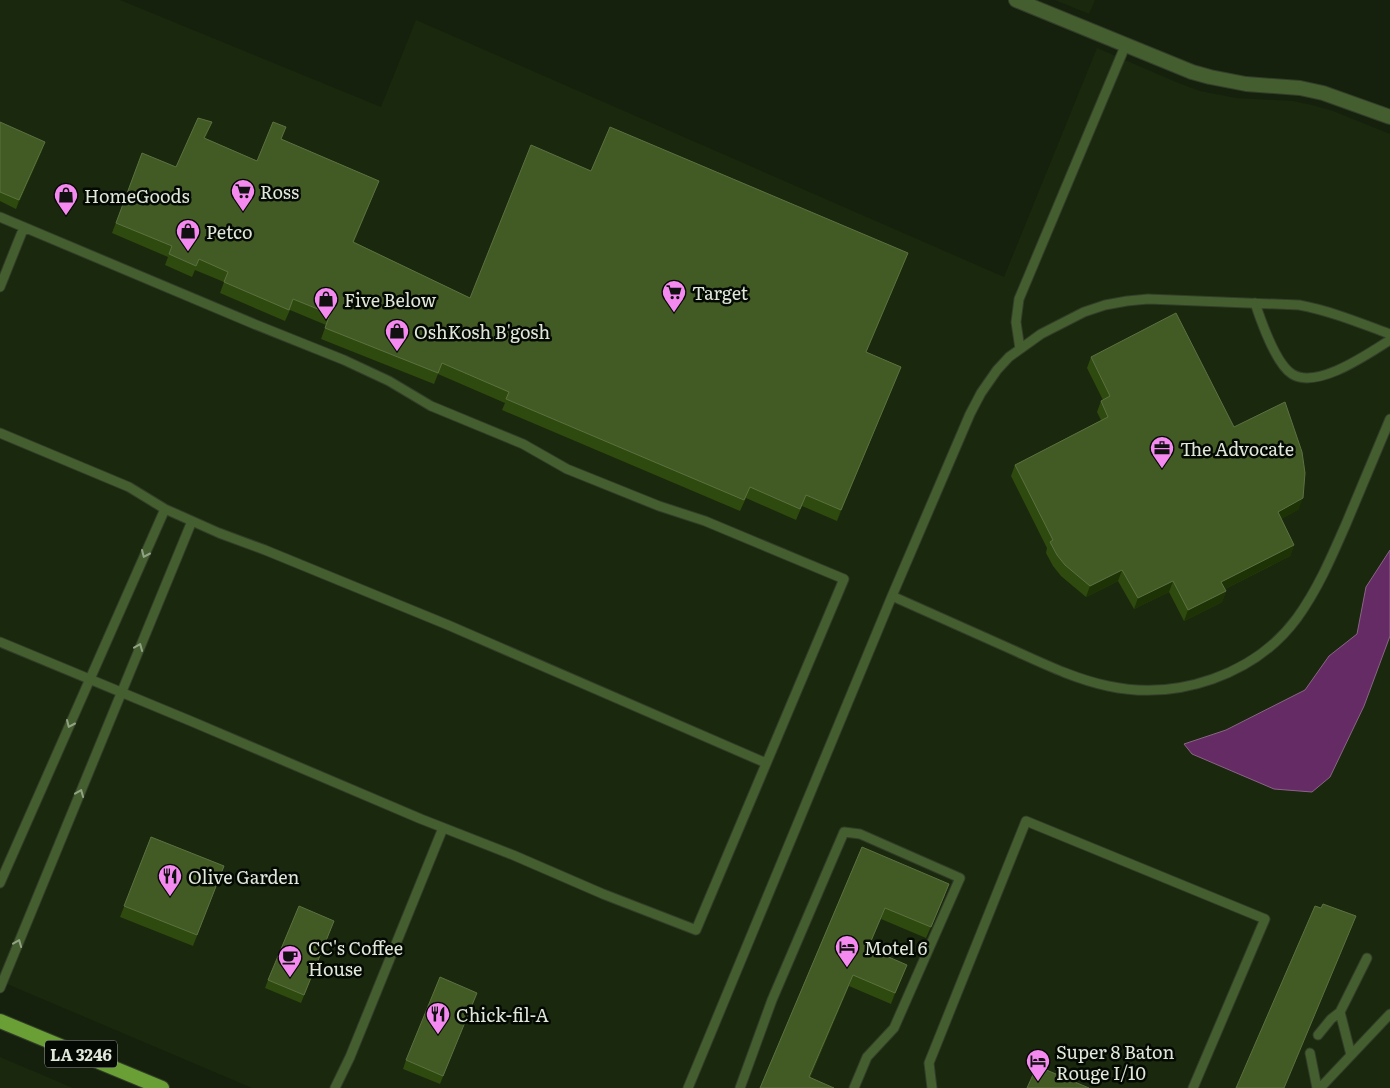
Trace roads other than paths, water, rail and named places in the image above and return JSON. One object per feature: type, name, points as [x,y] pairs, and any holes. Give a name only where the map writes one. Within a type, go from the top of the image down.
[{"type":"main road","name":"LA 3246","points":[[0,1021],[162,1088]]},
{"type":"street","points":[[1016,0],[1210,78],[1246,84],[1300,88],[1323,92],[1390,117]]},
{"type":"lane","points":[[1020,349],[1016,322],[1019,299],[1126,44]]},
{"type":"lane","points":[[0,217],[344,360],[389,381],[431,406],[523,444],[567,469],[659,506],[705,521],[844,579],[696,930],[443,828],[0,642]]},
{"type":"lane","points":[[0,287],[24,227]]},
{"type":"lane","points":[[688,1088],[892,596],[970,414],[997,370],[1009,357],[1040,334],[1084,312],[1105,305],[1127,301],[1170,299],[1300,305],[1320,309],[1390,334]]},
{"type":"lane","points":[[1255,303],[1269,342],[1279,359],[1292,374],[1306,378],[1325,375],[1345,366],[1390,340]]},
{"type":"lane","points":[[892,596],[1053,668],[1109,687],[1154,691],[1177,688],[1217,678],[1260,655],[1278,639],[1297,617],[1327,567],[1390,419]]},
{"type":"lane","points":[[0,433],[129,487],[165,509],[192,521],[448,625],[766,763]]},
{"type":"lane","points":[[0,883],[165,509]]},
{"type":"lane","points":[[0,988],[192,521]]},
{"type":"lane","points":[[932,1088],[929,1063],[1026,821],[1265,919],[1193,1088]]},
{"type":"lane","points":[[335,1088],[354,1048],[443,828]]},
{"type":"lane","points":[[740,1088],[772,1000],[844,832],[860,834],[960,878],[894,1028],[867,1057],[854,1088]]},
{"type":"lane","points":[[1318,1035],[1331,1019],[1340,1012],[1367,958]]},
{"type":"lane","points":[[1340,1012],[1351,1055]]},
{"type":"lane","points":[[1318,1088],[1390,1014]]},
{"type":"lane","points":[[1310,1053],[1318,1088]]},
{"type":"place","name":"Ross","points":[[243,212]]},
{"type":"place","name":"HomeGoods","points":[[66,216]]},
{"type":"place","name":"Petco","points":[[188,252]]},
{"type":"place","name":"Target","points":[[674,313]]},
{"type":"place","name":"Five Below","points":[[326,320]]},
{"type":"place","name":"OshKosh B'gosh","points":[[397,352]]},
{"type":"place","name":"The Advocate","points":[[1162,469]]},
{"type":"place","name":"Olive Garden","points":[[170,897]]},
{"type":"place","name":"Motel 6","points":[[847,968]]},
{"type":"place","name":"CC's Coffee House","points":[[290,978]]},
{"type":"place","name":"Chick-fil-A","points":[[438,1035]]},
{"type":"place","name":"Super 8 Baton Rouge I/10","points":[[1038,1082]]}]
